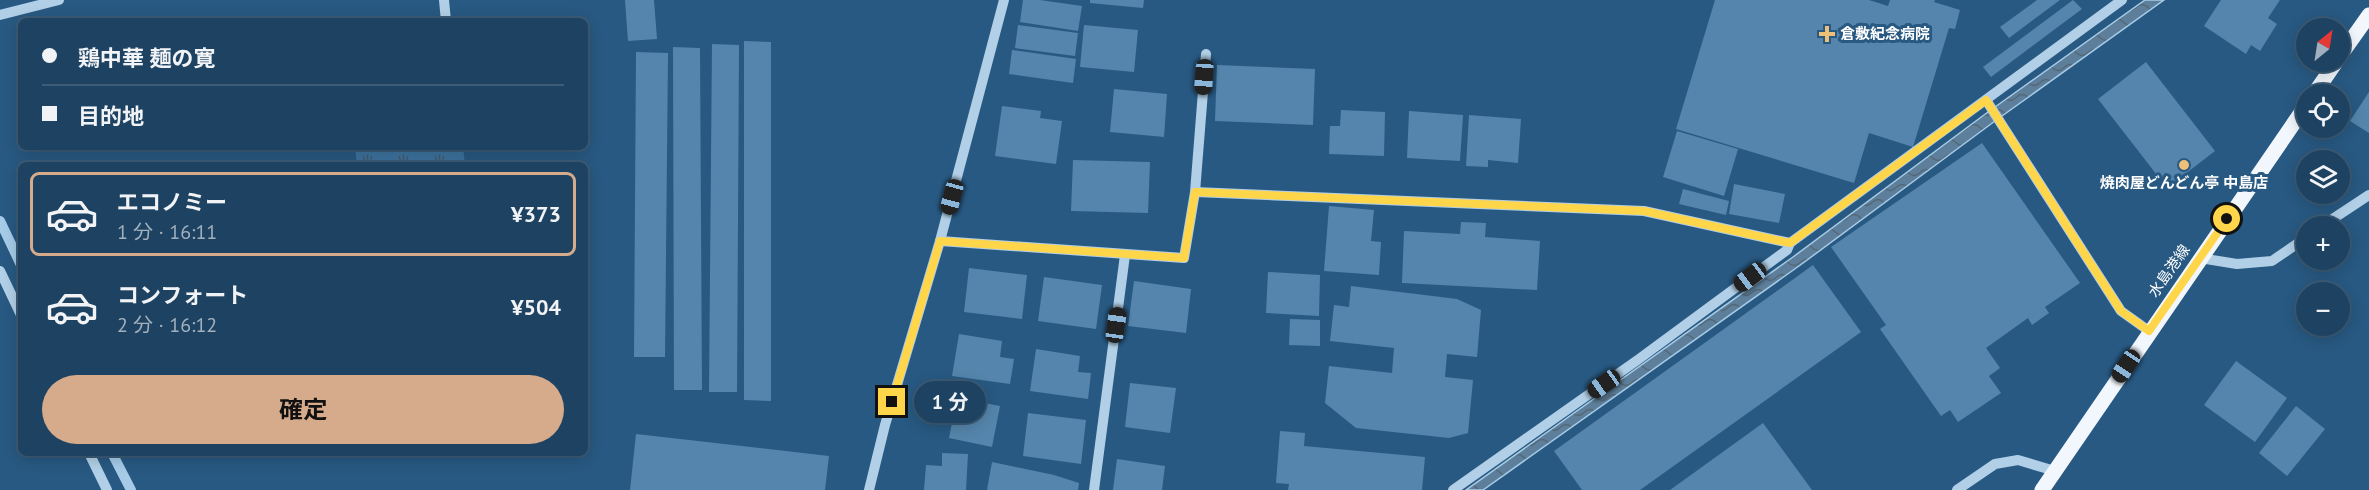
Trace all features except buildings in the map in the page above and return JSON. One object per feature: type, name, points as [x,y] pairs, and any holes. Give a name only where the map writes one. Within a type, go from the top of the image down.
[{"type":"main road","points":[[2350,42],[2369,15]]},
{"type":"main road","name":"水島港線","points":[[2042,490],[2296,120]]},
{"type":"street","points":[[0,15],[60,0]]},
{"type":"street","points":[[444,0],[446,18]]},
{"type":"street","points":[[869,490],[885,425],[940,241],[1004,0]]},
{"type":"street","points":[[1453,490],[1639,360],[1787,250],[1790,243],[1988,103],[2122,0]]},
{"type":"street","points":[[940,241],[1184,258],[1195,192],[1206,54]]},
{"type":"street","points":[[1988,103],[2121,311],[2149,331]]},
{"type":"street","points":[[1195,192],[1644,211],[1790,243]]},
{"type":"street","points":[[2337,216],[2369,195]]},
{"type":"street","points":[[2200,258],[2237,264],[2272,261],[2296,245]]},
{"type":"street","points":[[1094,490],[1125,255]]},
{"type":"street","points":[[0,271],[18,309]]},
{"type":"street","points":[[90,456],[107,490]]},
{"type":"street","points":[[1957,490],[1995,464],[2018,460],[2055,471]]},
{"type":"green space","points":[[355,150],[463,150],[465,162],[357,162]]},
{"type":"water","points":[[2145,0],[2164,0],[1799,266],[1483,490],[1466,490],[1793,257],[1988,112]]},
{"type":"waterway","points":[[0,221],[18,259]]},
{"type":"waterway","points":[[114,456],[131,490]]},
{"type":"place","name":"倉敷紀念病院","points":[[1827,34]]},
{"type":"place","name":"焼肉屋どんどん亭 中島店","points":[[2184,165]]},
{"type":"route","points":[[892,402],[940,241],[1184,258],[1195,192],[1644,211],[1790,243],[1986,100],[2121,311],[2149,331],[2227,219]]}]
